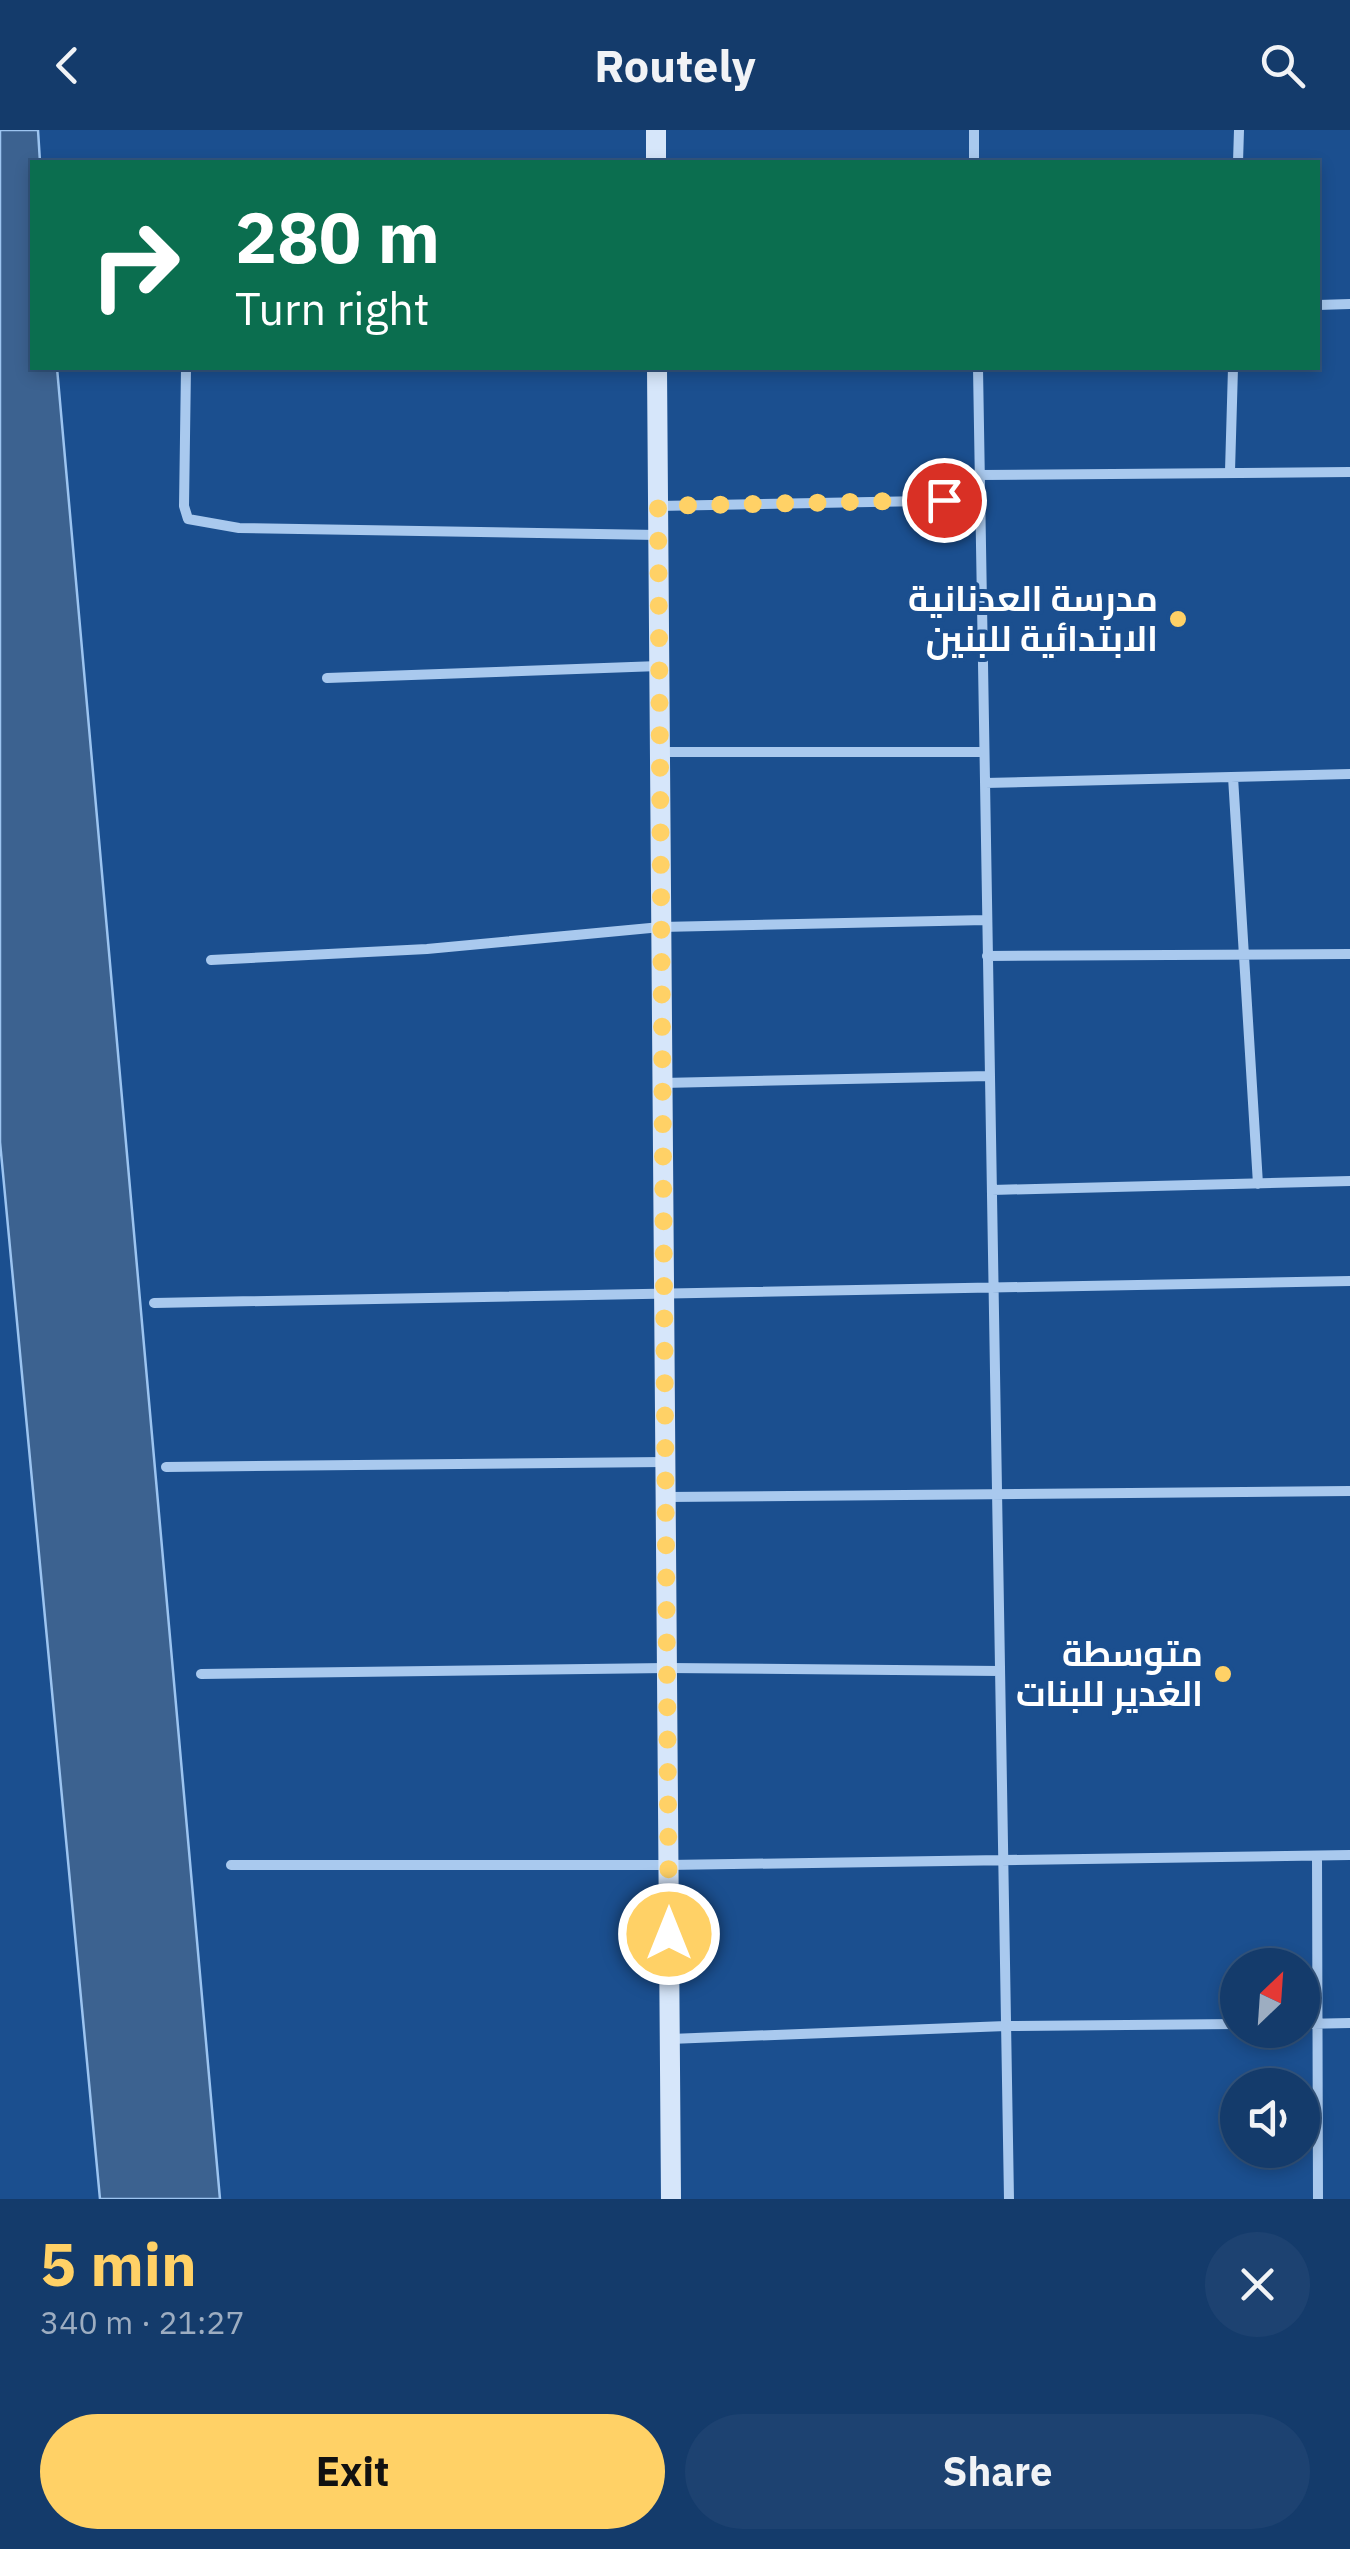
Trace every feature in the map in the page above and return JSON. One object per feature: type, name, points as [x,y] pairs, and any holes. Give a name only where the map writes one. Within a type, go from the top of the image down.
[{"type":"street","points":[[656,130],[656,160]]},
{"type":"street","points":[[974,130],[974,160]]},
{"type":"street","points":[[1238,130],[1238,160]]},
{"type":"street","points":[[1320,305],[1350,304]]},
{"type":"street","points":[[186,370],[184,506],[188,520],[238,528],[658,535]]},
{"type":"street","points":[[657,370],[671,2199]]},
{"type":"street","points":[[978,370],[1009,2199]]},
{"type":"street","points":[[1230,471],[1233,370]]},
{"type":"street","points":[[980,475],[1350,472]]},
{"type":"street","points":[[658,506],[980,500]]},
{"type":"street","points":[[327,678],[660,666]]},
{"type":"street","points":[[660,752],[982,752]]},
{"type":"street","points":[[985,783],[1350,774]]},
{"type":"street","points":[[1233,777],[1258,1184]]},
{"type":"street","points":[[210,960],[427,948],[662,927],[986,920]]},
{"type":"street","points":[[988,956],[1350,954]]},
{"type":"street","points":[[662,1083],[990,1076]]},
{"type":"street","points":[[992,1190],[1350,1181]]},
{"type":"street","points":[[154,1303],[1350,1280]]},
{"type":"street","points":[[166,1467],[666,1462]]},
{"type":"street","points":[[666,1497],[1350,1490]]},
{"type":"street","points":[[201,1674],[667,1668],[1000,1671]]},
{"type":"street","points":[[231,1865],[668,1865],[1350,1855]]},
{"type":"street","points":[[1317,1856],[1318,1948]]},
{"type":"street","points":[[1320,2024],[1350,2023]]},
{"type":"street","points":[[670,2039],[1006,2026],[1220,2024]]},
{"type":"street","points":[[1318,2048],[1318,2199]]},
{"type":"water","points":[[0,130],[38,130],[40,160],[30,160],[30,370],[57,370],[220,2199],[100,2199],[0,1142]]},
{"type":"place","name":"مدرسة العدنانية الابتدائية للبنين","points":[[1178,619]]},
{"type":"place","name":"متوسطة الغدير للبنات","points":[[1223,1674]]},
{"type":"route","points":[[669,1934],[658,506],[944,500]]}]
